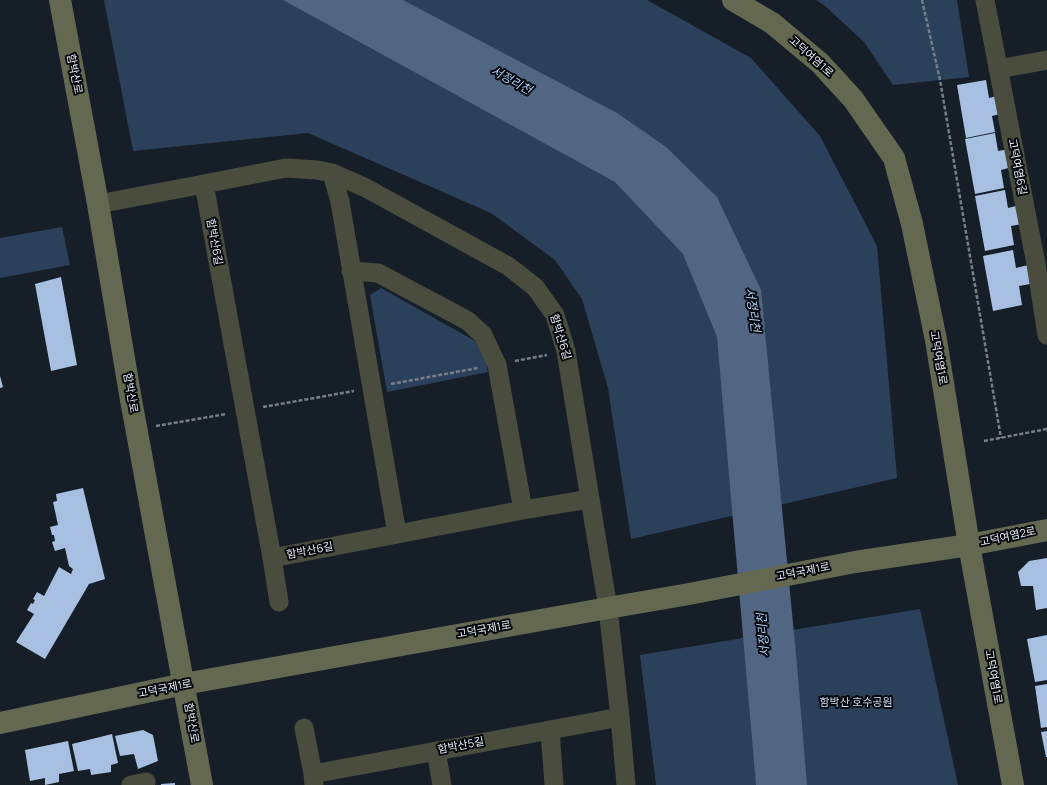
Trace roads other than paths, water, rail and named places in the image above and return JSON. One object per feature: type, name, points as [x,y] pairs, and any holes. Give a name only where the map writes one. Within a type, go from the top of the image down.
[{"type":"street","name":"함박산로","points":[[60,0],[98,204],[131,400],[202,785]]},
{"type":"street","name":"고덕여염1로","points":[[733,0],[772,23],[820,63],[853,99],[894,158],[912,224],[936,340],[969,545],[1013,785]]},
{"type":"street","name":"고덕여염6길","points":[[985,0],[1036,264],[1047,335]]},
{"type":"street","points":[[998,70],[1047,60]]},
{"type":"street","name":"함박산6길","points":[[590,500],[523,510],[272,558],[204,184],[286,168],[317,170],[332,173],[366,188],[508,266],[535,287],[555,315],[566,351],[608,608]]},
{"type":"street","points":[[332,173],[340,202],[397,534]]},
{"type":"street","points":[[98,204],[204,184]]},
{"type":"street","points":[[351,271],[378,273],[468,321],[483,335],[497,365],[523,510]]},
{"type":"street","name":"고덕여염2로","points":[[969,545],[1047,530]]},
{"type":"street","name":"고덕국제1로","points":[[0,723],[184,684],[689,594],[855,562],[969,545]]},
{"type":"street","points":[[272,558],[279,602]]},
{"type":"street","points":[[608,608],[626,785]]},
{"type":"street","name":"함박산5길","points":[[314,780],[436,751],[620,717]]},
{"type":"street","points":[[304,728],[314,780]]},
{"type":"street","points":[[550,730],[554,785]]},
{"type":"street","points":[[436,751],[442,785]]},
{"type":"water","name":"서정리천","points":[[283,0],[403,0],[617,113],[666,147],[717,197],[761,290],[807,785],[756,785],[717,337],[683,254],[615,182]]},
{"type":"park label","name":"함박산 호수공원","points":[[856,703]]}]
